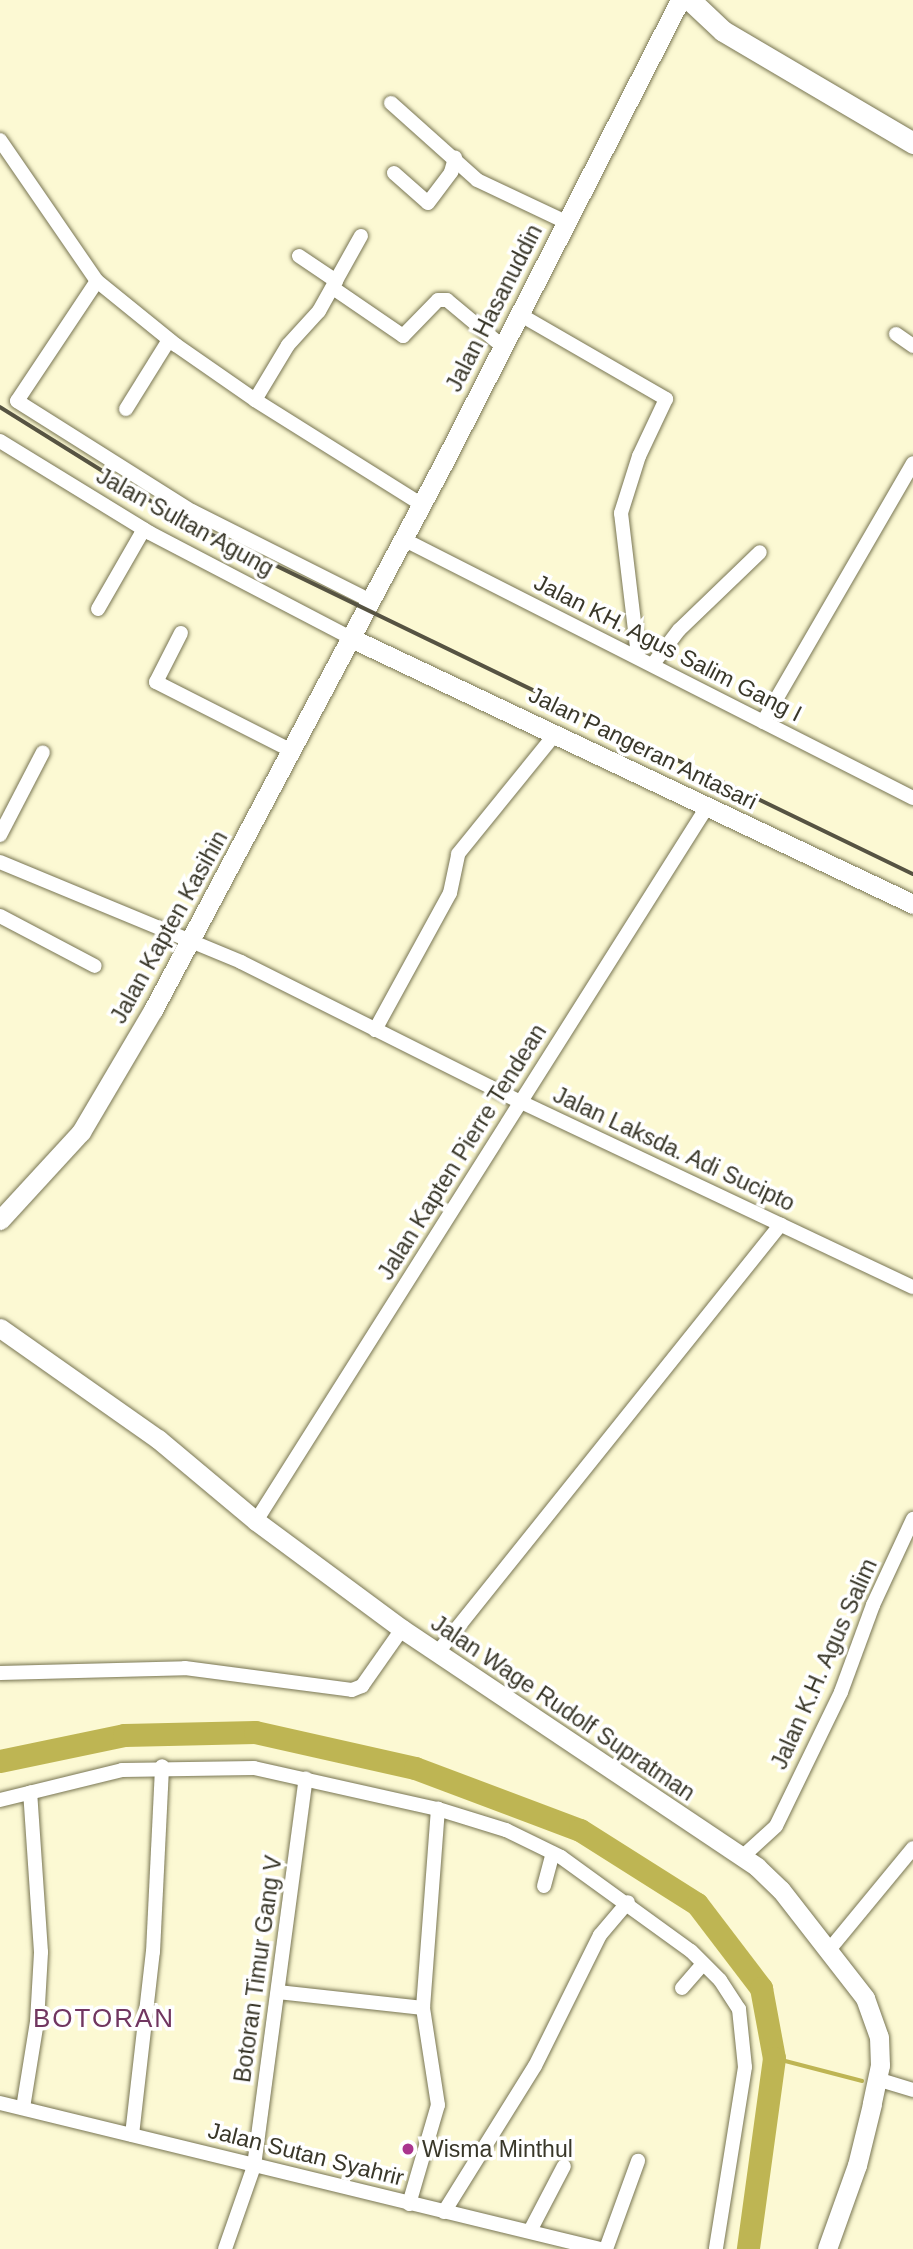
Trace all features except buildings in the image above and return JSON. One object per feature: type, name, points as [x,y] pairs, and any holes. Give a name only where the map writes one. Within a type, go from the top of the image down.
[{"type":"highway","points":[[690,0],[723,31],[913,143]]},
{"type":"main road","name":"Jalan Hasanuddin","points":[[351,638],[680,0]]},
{"type":"main road","name":"Jalan Pangeran Antasari","points":[[351,638],[913,904]]},
{"type":"main road","name":"Jalan Kapten Kasihin","points":[[0,1220],[80,1132],[190,942],[351,638]]},
{"type":"main road","name":"Jalan Wage Rudolf Supratman","points":[[0,1328],[158,1439],[256,1521],[402,1629],[741,1858],[781,1890],[829,1950],[871,2012],[879,2037],[877,2079],[857,2165],[827,2249]]},
{"type":"street","points":[[391,103],[477,180],[566,222]]},
{"type":"street","points":[[0,140],[97,281],[169,340],[254,400],[421,504]]},
{"type":"street","points":[[394,173],[428,203],[451,172],[454,158]]},
{"type":"street","points":[[254,400],[276,361],[308,327],[361,236]]},
{"type":"street","points":[[299,256],[403,336],[438,300],[447,300],[502,346]]},
{"type":"street","points":[[97,281],[17,401],[192,511],[369,600]]},
{"type":"street","points":[[519,314],[666,399],[639,456],[621,513],[638,656]]},
{"type":"street","points":[[896,334],[913,346]]},
{"type":"street","points":[[126,409],[169,340]]},
{"type":"street","name":"Jalan Sultan Agung","points":[[0,441],[144,528],[351,638]]},
{"type":"street","points":[[762,722],[913,463]]},
{"type":"street","points":[[98,609],[144,528]]},
{"type":"street","name":"Jalan KH. Agus Salim Gang I","points":[[403,539],[913,798]]},
{"type":"street","points":[[653,664],[678,630],[760,552]]},
{"type":"street","points":[[181,633],[156,682],[292,751]]},
{"type":"street","points":[[375,1030],[450,893],[458,854],[556,733]]},
{"type":"street","points":[[0,835],[43,752]]},
{"type":"street","name":"Jalan Kapten Pierre Tendean","points":[[256,1521],[707,807]]},
{"type":"street","name":"Jalan Laksda. Adi Sucipto","points":[[0,862],[241,962],[521,1102],[913,1287]]},
{"type":"street","points":[[0,916],[95,966]]},
{"type":"street","points":[[438,1652],[781,1224]]},
{"type":"street","name":"Jalan K.H. Agus Salim","points":[[741,1858],[776,1826],[841,1692],[873,1605],[913,1519]]},
{"type":"street","points":[[0,1673],[185,1668],[352,1690],[362,1686],[402,1629]]},
{"type":"street","points":[[132,2135],[153,1952],[162,1766]]},
{"type":"street","points":[[0,1800],[87,1776],[162,1766],[254,1768],[438,1809],[506,1830],[553,1853],[628,1902],[704,1964],[735,1999],[746,2042],[716,2249]]},
{"type":"street","name":"Botoran Timur Gang V","points":[[225,2249],[254,2166],[306,1778]]},
{"type":"street","points":[[23,2108],[37,2022],[41,1952],[30,1792]]},
{"type":"street","points":[[409,2204],[438,2105],[422,2008],[438,1809]]},
{"type":"street","points":[[829,1950],[870,1905],[913,1848]]},
{"type":"street","points":[[544,1886],[553,1853]]},
{"type":"street","points":[[444,2213],[535,2066],[600,1935],[628,1902]]},
{"type":"street","points":[[682,1988],[704,1964]]},
{"type":"street","points":[[278,1992],[422,2008]]},
{"type":"street","points":[[877,2079],[913,2090]]},
{"type":"street","name":"Jalan Sutan Syahrir","points":[[0,2103],[600,2249]]},
{"type":"street","points":[[606,2249],[638,2161]]},
{"type":"street","points":[[530,2231],[564,2166]]},
{"type":"waterway","points":[[0,1761],[124,1735],[255,1732],[415,1768],[580,1830],[697,1904],[761,1988],[774,2058],[748,2249]]},
{"type":"waterway","points":[[774,2058],[862,2081]]},
{"type":"railway","points":[[0,407],[180,519],[913,874]]},
{"type":"place","name":"Wisma Minthul","points":[[408,2149]]},
{"type":"district","name":"BOTORAN","points":[[104,2019]]}]
